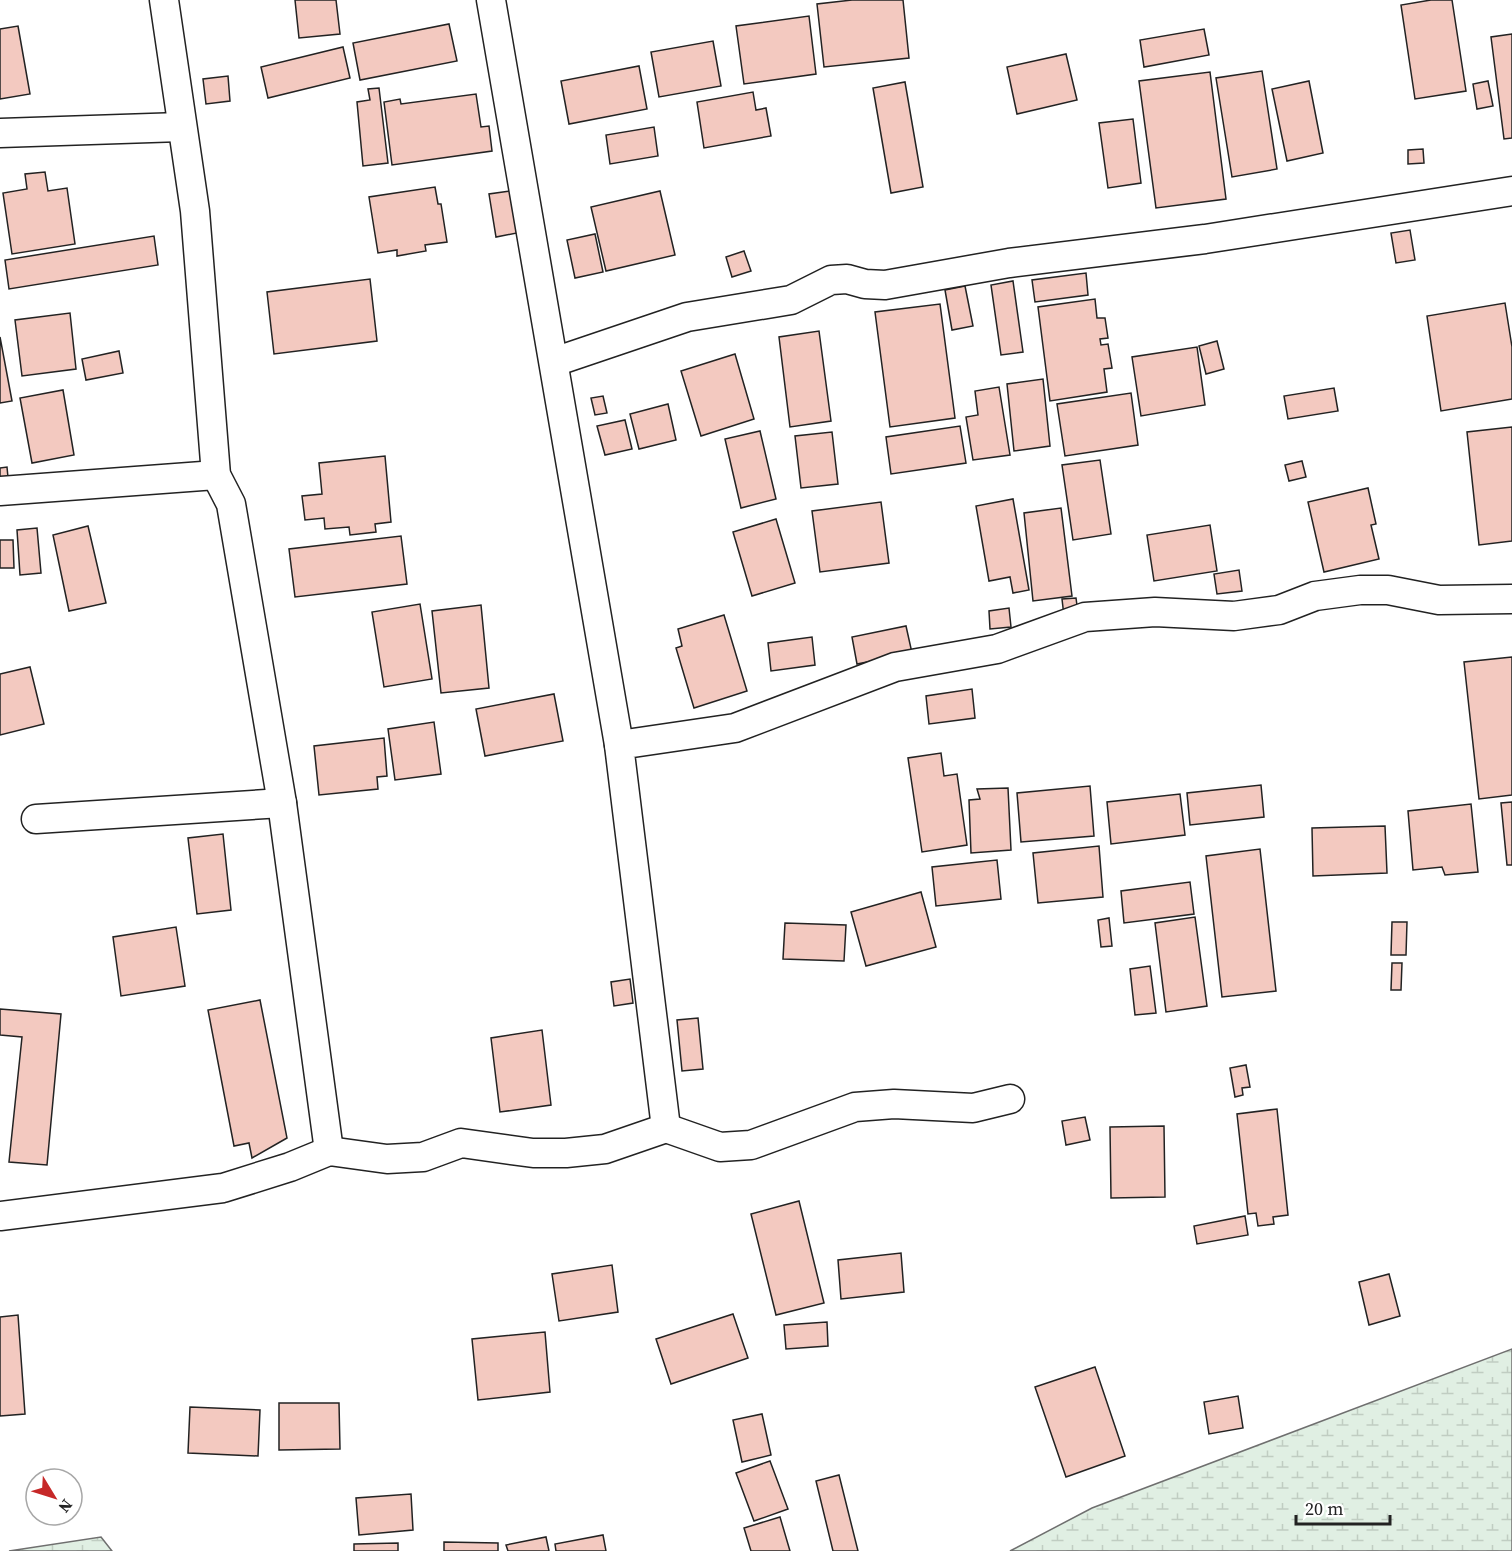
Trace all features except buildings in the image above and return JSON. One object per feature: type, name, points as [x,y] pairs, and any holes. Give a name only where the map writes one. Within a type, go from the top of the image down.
[{"type":"street","points":[[164,0],[195,211],[216,476],[231,504],[282,803],[329,1151]]},
{"type":"street","points":[[490,0],[620,745],[666,1128]]},
{"type":"street","points":[[0,133],[181,127]]},
{"type":"street","points":[[554,362],[687,317],[791,300],[831,280],[847,279],[865,284],[885,285],[1009,263],[1227,236],[1512,191]]},
{"type":"street","points":[[0,491],[216,476]]},
{"type":"street","points":[[620,745],[735,728],[895,667],[997,649],[1085,617],[1155,612],[1234,616],[1279,610],[1315,596],[1360,590],[1388,590],[1439,600],[1512,599]]},
{"type":"street","points":[[36,819],[282,803]]},
{"type":"street","points":[[0,1216],[223,1188],[290,1167],[329,1151],[387,1159],[411,1158],[423,1157],[461,1143],[533,1153],[566,1153],[605,1149],[666,1128],[720,1147],[751,1146],[855,1107],[894,1104],[973,1108],[1010,1099]]},
{"type":"green space","points":[[1512,1349],[1512,1551],[1010,1551],[1092,1508]]},
{"type":"green space","points":[[101,1537],[112,1551],[9,1551]]}]
